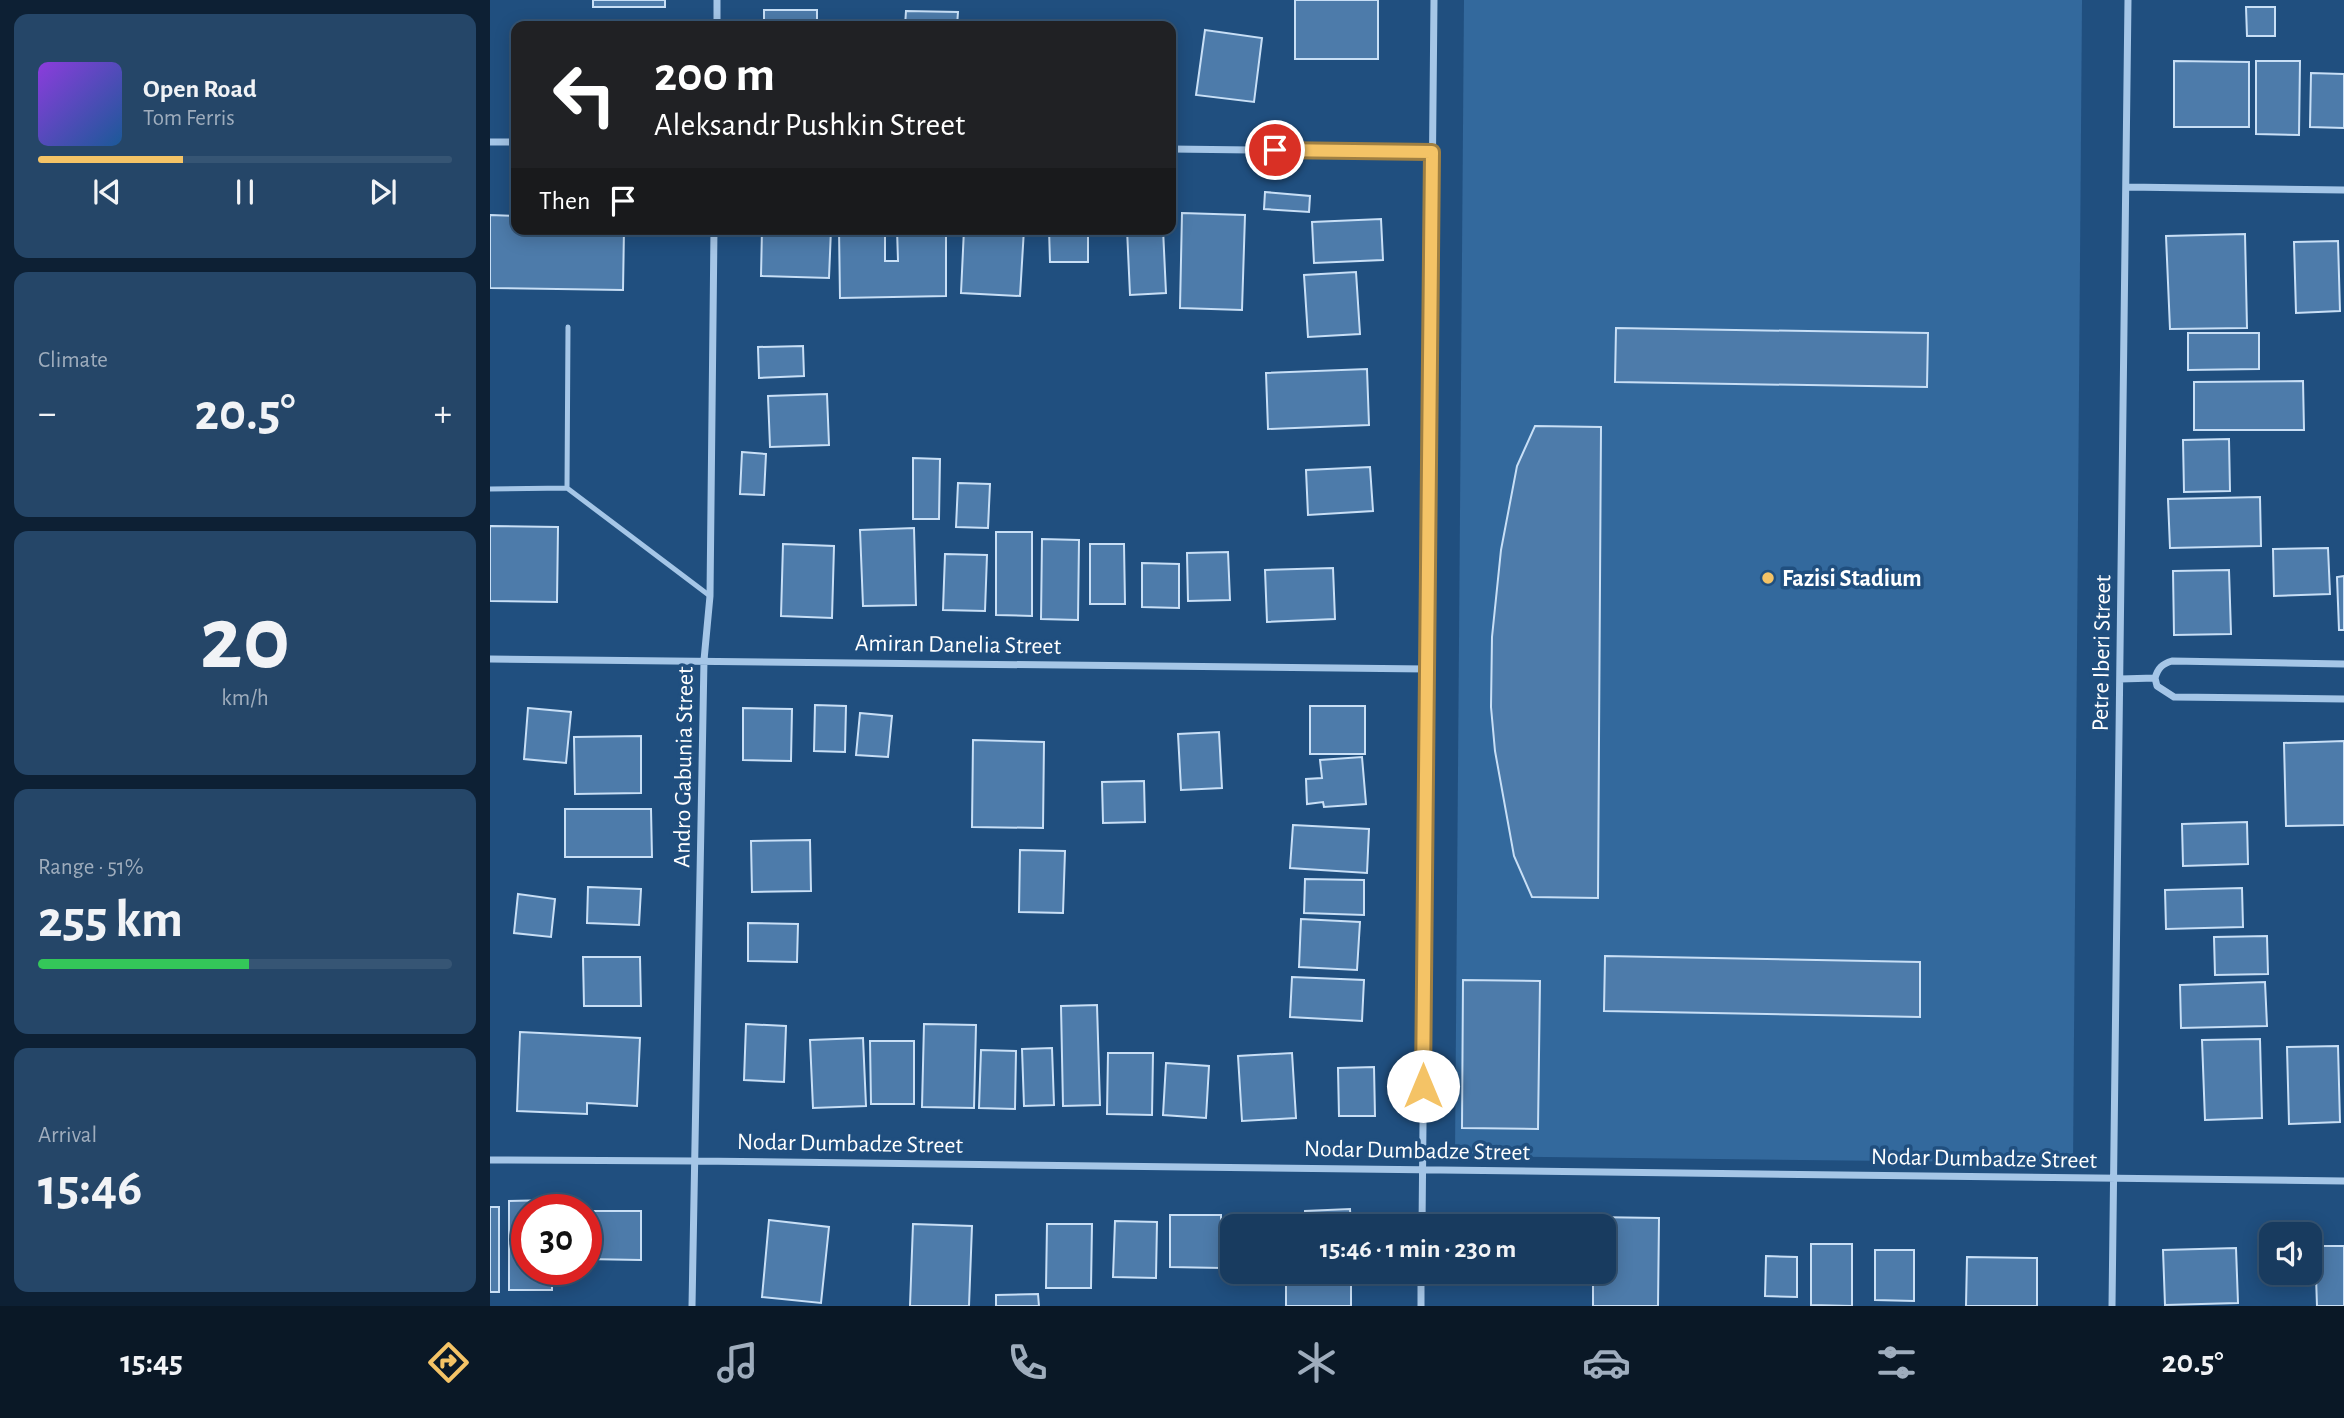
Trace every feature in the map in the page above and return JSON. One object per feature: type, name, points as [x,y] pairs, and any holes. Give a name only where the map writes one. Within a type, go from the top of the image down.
[{"type":"street","points":[[717,0],[717,21]]},
{"type":"street","points":[[1422,1214],[1434,0]]},
{"type":"street","name":"Petre Iberi Street","points":[[2112,1306],[2128,0]]},
{"type":"street","points":[[490,142],[511,142]]},
{"type":"street","points":[[1176,149],[1432,152]]},
{"type":"street","points":[[2126,187],[2344,190]]},
{"type":"street","name":"Andro Gabunia Street","points":[[692,1306],[704,660],[710,596],[714,235]]},
{"type":"street","name":"Amiran Danelia Street","points":[[490,659],[1426,669]]},
{"type":"street","points":[[2344,664],[2172,661],[2164,663],[2157,670],[2155,678],[2157,686],[2174,697],[2344,699]]},
{"type":"street","points":[[2120,679],[2155,678]]},
{"type":"street","name":"Nodar Dumbadze Street","points":[[490,1160],[2344,1181]]},
{"type":"street","points":[[1421,1284],[1421,1306]]},
{"type":"lane","points":[[567,488],[568,327]]},
{"type":"lane","points":[[490,489],[567,488],[710,596]]},
{"type":"shaded area","name":"Fazisi Stadium","points":[[1464,0],[2082,0],[2073,1163],[1455,1156]]},
{"type":"building","points":[[593,0],[665,0],[665,7],[593,7]]},
{"type":"building","points":[[1295,0],[1378,0],[1378,59],[1295,59]]},
{"type":"building","points":[[2246,7],[2275,7],[2275,36],[2247,36]]},
{"type":"building","points":[[764,10],[817,10],[817,21],[764,21]]},
{"type":"building","points":[[906,11],[958,12],[957,21],[905,21]]},
{"type":"building","points":[[1205,30],[1262,38],[1254,102],[1196,95]]},
{"type":"building","points":[[2174,61],[2249,62],[2249,127],[2174,127]]},
{"type":"building","points":[[2256,61],[2300,61],[2299,135],[2256,134]]},
{"type":"building","points":[[2311,73],[2344,74],[2344,128],[2310,127]]},
{"type":"building","points":[[1265,192],[1310,196],[1309,212],[1264,209]]},
{"type":"building","points":[[1182,213],[1245,215],[1242,310],[1180,308]]},
{"type":"building","points":[[490,215],[511,216],[511,235],[624,235],[623,290],[490,288]]},
{"type":"building","points":[[1381,219],[1383,260],[1314,263],[1312,222]]},
{"type":"building","points":[[2245,234],[2247,328],[2170,329],[2166,236]]},
{"type":"building","points":[[762,235],[831,235],[829,278],[761,276]]},
{"type":"building","points":[[839,235],[885,235],[885,261],[898,261],[897,235],[946,235],[946,296],[840,298]]},
{"type":"building","points":[[964,235],[1024,235],[1020,296],[961,293]]},
{"type":"building","points":[[1049,235],[1088,235],[1088,262],[1050,262]]},
{"type":"building","points":[[1127,235],[1163,235],[1166,293],[1130,295]]},
{"type":"building","points":[[2338,241],[2340,311],[2296,313],[2294,242]]},
{"type":"building","points":[[1356,272],[1360,334],[1308,337],[1304,275]]},
{"type":"building","points":[[1616,328],[1928,333],[1927,387],[1615,382]]},
{"type":"building","points":[[2188,333],[2259,333],[2259,369],[2188,370]]},
{"type":"building","points":[[803,346],[804,376],[759,378],[758,347]]},
{"type":"building","points":[[1367,369],[1369,425],[1268,429],[1266,373]]},
{"type":"building","points":[[2303,381],[2304,430],[2194,430],[2194,382]]},
{"type":"building","points":[[827,394],[829,445],[770,447],[768,396]]},
{"type":"building","points":[[1535,426],[1601,427],[1598,898],[1532,897],[1514,856],[1495,751],[1491,707],[1492,637],[1501,550],[1517,466]]},
{"type":"building","points":[[2229,439],[2230,491],[2184,492],[2183,440]]},
{"type":"building","points":[[742,452],[766,454],[764,495],[740,494]]},
{"type":"building","points":[[913,458],[940,459],[939,519],[913,519]]},
{"type":"building","points":[[1370,467],[1373,511],[1308,515],[1306,470]]},
{"type":"building","points":[[958,483],[990,484],[988,528],[956,527]]},
{"type":"building","points":[[2260,497],[2261,546],[2170,548],[2168,499]]},
{"type":"building","points":[[490,526],[558,527],[557,602],[490,601]]},
{"type":"building","points":[[914,528],[916,605],[863,606],[860,530]]},
{"type":"building","points":[[996,532],[1032,532],[1032,616],[996,615]]},
{"type":"building","points":[[1042,539],[1079,540],[1078,620],[1041,619]]},
{"type":"building","points":[[783,544],[834,546],[832,618],[781,616]]},
{"type":"building","points":[[1090,544],[1124,544],[1125,604],[1090,604]]},
{"type":"building","points":[[2328,548],[2330,594],[2274,596],[2273,549]]},
{"type":"building","points":[[1228,552],[1230,600],[1188,601],[1187,553]]},
{"type":"building","points":[[945,554],[987,555],[985,611],[943,610]]},
{"type":"building","points":[[1142,563],[1179,564],[1179,608],[1142,607]]},
{"type":"building","points":[[1333,568],[1335,619],[1267,622],[1265,570]]},
{"type":"building","points":[[2229,570],[2231,634],[2174,635],[2173,571]]},
{"type":"building","points":[[2344,576],[2344,630],[2339,630],[2337,577]]},
{"type":"building","points":[[815,705],[846,706],[845,752],[814,751]]},
{"type":"building","points":[[1310,706],[1365,706],[1365,754],[1310,754]]},
{"type":"building","points":[[528,708],[571,712],[566,763],[524,759]]},
{"type":"building","points":[[743,708],[792,709],[791,761],[743,760]]},
{"type":"building","points":[[860,713],[892,716],[888,757],[856,755]]},
{"type":"building","points":[[1219,732],[1222,788],[1181,790],[1178,734]]},
{"type":"building","points":[[641,736],[641,793],[575,794],[574,737]]},
{"type":"building","points":[[973,740],[1044,742],[1043,828],[972,827]]},
{"type":"building","points":[[2344,741],[2344,825],[2286,826],[2284,743]]},
{"type":"building","points":[[1362,757],[1366,804],[1324,807],[1323,802],[1307,804],[1306,779],[1322,778],[1320,760]]},
{"type":"building","points":[[1144,781],[1145,822],[1103,823],[1102,782]]},
{"type":"building","points":[[565,809],[651,809],[652,857],[565,857]]},
{"type":"building","points":[[2247,822],[2248,864],[2183,866],[2182,824]]},
{"type":"building","points":[[1293,825],[1369,829],[1367,873],[1290,868]]},
{"type":"building","points":[[810,840],[811,891],[752,892],[751,841]]},
{"type":"building","points":[[1020,850],[1065,851],[1063,913],[1019,912]]},
{"type":"building","points":[[1305,879],[1364,880],[1364,915],[1304,913]]},
{"type":"building","points":[[588,887],[641,889],[639,925],[587,923]]},
{"type":"building","points":[[2242,888],[2243,927],[2166,929],[2165,890]]},
{"type":"building","points":[[518,894],[555,899],[551,937],[514,933]]},
{"type":"building","points":[[1301,919],[1360,922],[1357,970],[1299,967]]},
{"type":"building","points":[[748,923],[798,924],[797,962],[748,961]]},
{"type":"building","points":[[2267,936],[2268,974],[2215,975],[2214,937]]},
{"type":"building","points":[[1605,956],[1920,962],[1920,1017],[1604,1011]]},
{"type":"building","points":[[583,957],[640,957],[641,1006],[584,1006]]},
{"type":"building","points":[[1292,977],[1364,980],[1362,1021],[1290,1017]]},
{"type":"building","points":[[1463,980],[1540,981],[1538,1129],[1462,1128]]},
{"type":"building","points":[[2265,982],[2267,1026],[2181,1028],[2180,985]]},
{"type":"building","points":[[1097,1005],[1100,1105],[1063,1106],[1061,1006]]},
{"type":"building","points":[[746,1024],[786,1026],[784,1082],[744,1080]]},
{"type":"building","points":[[924,1024],[976,1025],[974,1108],[922,1107]]},
{"type":"building","points":[[520,1032],[640,1038],[637,1106],[587,1103],[587,1114],[517,1111]]},
{"type":"building","points":[[863,1038],[866,1106],[813,1108],[810,1040]]},
{"type":"building","points":[[2260,1039],[2262,1118],[2205,1120],[2202,1040]]},
{"type":"building","points":[[870,1041],[914,1041],[914,1104],[871,1104]]},
{"type":"building","points":[[2338,1046],[2340,1122],[2289,1124],[2287,1047]]},
{"type":"building","points":[[1052,1048],[1054,1105],[1024,1106],[1022,1049]]},
{"type":"building","points":[[981,1050],[1016,1051],[1015,1109],[979,1108]]},
{"type":"building","points":[[1108,1053],[1153,1053],[1152,1115],[1107,1114]]},
{"type":"building","points":[[1292,1053],[1296,1118],[1242,1121],[1238,1056]]},
{"type":"building","points":[[1166,1063],[1209,1066],[1206,1118],[1163,1115]]},
{"type":"building","points":[[1374,1067],[1375,1116],[1339,1116],[1338,1068]]},
{"type":"building","points":[[509,1201],[511,1285],[552,1285],[552,1290],[509,1290]]},
{"type":"building","points":[[490,1207],[499,1207],[499,1292],[490,1292]]},
{"type":"building","points":[[1350,1209],[1350,1214],[1305,1214],[1305,1211]]},
{"type":"building","points":[[602,1211],[641,1211],[641,1260],[602,1259]]},
{"type":"building","points":[[1170,1215],[1220,1215],[1220,1268],[1170,1267]]},
{"type":"building","points":[[1616,1217],[1659,1218],[1658,1306],[1593,1306],[1593,1284],[1616,1284]]},
{"type":"building","points":[[769,1220],[829,1227],[821,1303],[762,1297]]},
{"type":"building","points":[[1115,1221],[1157,1222],[1156,1278],[1113,1277]]},
{"type":"building","points":[[913,1224],[972,1226],[969,1306],[910,1306]]},
{"type":"building","points":[[1047,1224],[1092,1224],[1091,1288],[1046,1288]]},
{"type":"building","points":[[1811,1244],[1852,1244],[1852,1306],[1811,1305]]},
{"type":"building","points":[[2322,1246],[2344,1246],[2344,1306],[2317,1306],[2316,1285],[2322,1285]]},
{"type":"building","points":[[2236,1248],[2238,1303],[2165,1305],[2163,1250]]},
{"type":"building","points":[[1875,1250],[1914,1250],[1914,1301],[1875,1300]]},
{"type":"building","points":[[1766,1256],[1797,1257],[1797,1297],[1765,1296]]},
{"type":"building","points":[[1967,1257],[2037,1258],[2037,1306],[1966,1306]]},
{"type":"building","points":[[1286,1284],[1351,1284],[1351,1306],[1286,1306]]},
{"type":"building","points":[[1480,1284],[1527,1284],[1527,1285]]},
{"type":"building","points":[[1038,1294],[1039,1306],[996,1306],[996,1295]]},
{"type":"place","name":"Fazisi Stadium","points":[[1768,578]]},
{"type":"route","points":[[1275,150],[1432,152],[1423,1086]]}]
